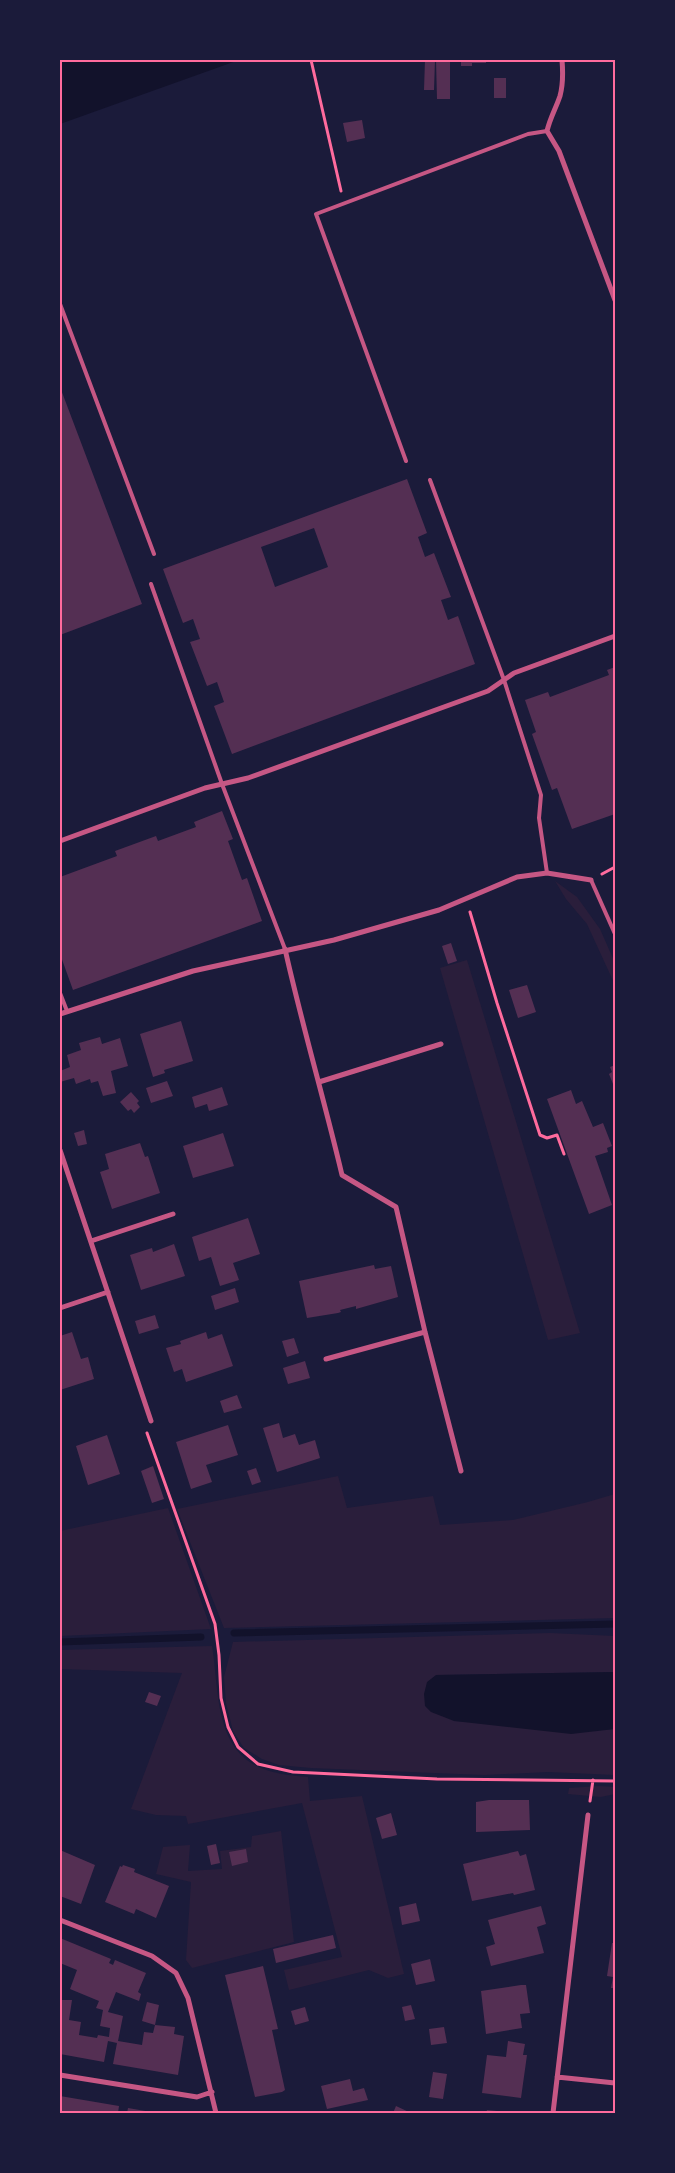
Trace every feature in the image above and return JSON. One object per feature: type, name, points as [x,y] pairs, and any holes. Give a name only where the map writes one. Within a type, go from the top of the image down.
[{"type":"street","points":[[562,60],[563,78],[560,97],[551,114],[547,130],[559,151],[615,300]]},
{"type":"street","points":[[60,841],[205,788],[248,778],[488,691],[514,672],[615,636]]},
{"type":"street","points":[[60,1014],[193,971],[334,940],[439,910],[517,877],[547,873],[591,880]]},
{"type":"street","points":[[286,950],[301,1020],[319,1082],[342,1175],[396,1207],[425,1332],[461,1471]]},
{"type":"street","points":[[319,1082],[441,1044]]},
{"type":"street","points":[[60,1150],[150,1421]]},
{"type":"street","points":[[91,1241],[173,1214]]},
{"type":"street","points":[[60,1308],[108,1292]]},
{"type":"street","points":[[326,1358],[425,1332]]},
{"type":"street","points":[[553,2113],[588,1814]]},
{"type":"street","points":[[60,1920],[152,1956],[176,1973],[188,1998],[216,2113]]},
{"type":"street","points":[[60,2075],[197,2097],[212,2092]]},
{"type":"street","points":[[557,2076],[615,2083]]},
{"type":"lane","points":[[406,461],[316,214],[528,134],[547,130]]},
{"type":"lane","points":[[60,304],[154,554]]},
{"type":"lane","points":[[430,480],[504,680],[541,795],[539,818],[547,873]]},
{"type":"lane","points":[[151,584],[222,784],[286,950]]},
{"type":"lane","points":[[591,880],[615,934]]},
{"type":"lane","points":[[60,993],[67,1012]]},
{"type":"path","points":[[310,60],[345,202]]},
{"type":"path","points":[[466,899],[496,1003],[540,1135],[547,1138],[557,1135],[564,1154]]},
{"type":"path","points":[[150,1421],[146,1429],[214,1624],[219,1655],[221,1698],[228,1727],[238,1746],[258,1764],[293,1772],[322,1774],[437,1779],[615,1781]]},
{"type":"path","points":[[588,1814],[593,1780]]},
{"type":"shaded area","points":[[60,60],[239,60],[60,124]]},
{"type":"shaded area","points":[[555,881],[577,897],[600,929],[615,963],[615,985],[587,924],[566,899]]},
{"type":"shaded area","points":[[467,960],[580,1333],[548,1340],[440,968]]},
{"type":"shaded area","points":[[338,1476],[347,1508],[433,1496],[440,1525],[513,1520],[615,1494],[615,1618],[224,1628],[177,1509]]},
{"type":"shaded area","points":[[168,1508],[211,1629],[60,1636],[60,1531]]},
{"type":"shaded area","points":[[550,1633],[615,1636],[615,1672],[436,1675],[454,1721],[596,1730],[615,1729],[615,1775],[548,1772],[484,1775],[279,1765],[262,1759],[244,1748],[233,1731],[226,1703],[224,1677],[233,1642]]},
{"type":"shaded area","points":[[212,1646],[223,1721],[229,1738],[239,1753],[253,1764],[273,1772],[308,1777],[310,1801],[362,1796],[404,1974],[388,1978],[369,1970],[289,1990],[284,1970],[342,1957],[302,1803],[188,1824],[186,1816],[156,1815],[131,1809],[182,1673],[60,1669],[60,1650]]},
{"type":"shaded area","points":[[615,1672],[615,1729],[571,1734],[454,1721],[431,1712],[425,1706],[424,1694],[427,1682],[436,1675]]},
{"type":"shaded area","points":[[615,1787],[615,1794],[601,1797],[568,1794],[569,1788]]},
{"type":"shaded area","points":[[281,1831],[294,1942],[192,1968],[186,1960],[191,1882],[156,1874],[163,1847],[190,1845],[188,1871],[222,1869],[220,1851],[251,1847],[252,1836]]},
{"type":"building","points":[[371,60],[396,60],[396,62],[371,62]]},
{"type":"building","points":[[425,60],[435,60],[434,90],[424,90]]},
{"type":"building","points":[[436,60],[450,60],[450,99],[437,99]]},
{"type":"building","points":[[461,60],[486,60],[486,63],[472,63],[472,66],[461,66]]},
{"type":"building","points":[[494,78],[506,78],[506,98],[494,98]]},
{"type":"building","points":[[362,120],[365,138],[347,142],[343,123]]},
{"type":"building","points":[[60,387],[142,604],[60,635]]},
{"type":"building","points":[[407,479],[427,533],[418,537],[425,557],[434,553],[451,597],[441,600],[448,620],[458,616],[475,664],[232,754],[214,706],[224,702],[217,682],[207,686],[190,642],[200,639],[193,619],[183,623],[163,569]],"holes":[[[314,528],[328,567],[275,587],[261,547]]]},
{"type":"building","points":[[615,667],[615,814],[572,829],[557,788],[552,790],[532,734],[536,732],[525,700],[548,692],[550,697],[609,675],[607,670]]},
{"type":"building","points":[[222,811],[233,839],[228,841],[242,880],[247,878],[262,921],[73,990],[60,954],[60,877],[117,856],[115,851],[156,836],[158,841],[196,827],[194,822]]},
{"type":"building","points":[[451,943],[457,961],[448,964],[442,946]]},
{"type":"building","points":[[527,985],[536,1012],[518,1018],[509,990]]},
{"type":"building","points":[[181,1021],[193,1061],[164,1070],[165,1073],[153,1077],[140,1034]]},
{"type":"building","points":[[100,1037],[102,1044],[120,1038],[128,1066],[111,1071],[116,1093],[103,1096],[98,1081],[91,1083],[90,1079],[76,1084],[74,1078],[60,1082],[60,1071],[70,1067],[67,1055],[81,1050],[79,1043]]},
{"type":"building","points":[[615,1065],[615,1089],[609,1074],[612,1072],[610,1067]]},
{"type":"building","points":[[167,1081],[173,1096],[151,1103],[146,1088]]},
{"type":"building","points":[[222,1087],[228,1105],[209,1111],[207,1104],[195,1108],[192,1097]]},
{"type":"building","points":[[571,1090],[576,1104],[582,1101],[593,1127],[603,1123],[612,1146],[607,1148],[608,1152],[595,1156],[612,1205],[589,1214],[547,1099]]},
{"type":"building","points":[[131,1092],[139,1101],[137,1103],[140,1107],[134,1113],[131,1109],[128,1111],[120,1102]]},
{"type":"building","points":[[84,1130],[87,1144],[78,1146],[74,1133]]},
{"type":"building","points":[[223,1133],[234,1166],[193,1178],[183,1146]]},
{"type":"building","points":[[140,1143],[145,1157],[148,1156],[160,1193],[112,1209],[100,1172],[109,1169],[105,1154]]},
{"type":"building","points":[[248,1218],[260,1254],[233,1263],[239,1280],[220,1286],[211,1257],[199,1261],[192,1237]]},
{"type":"building","points":[[174,1244],[185,1276],[141,1290],[130,1255],[152,1248],[153,1252]]},
{"type":"building","points":[[374,1265],[375,1269],[391,1266],[398,1297],[356,1309],[356,1306],[340,1310],[341,1312],[338,1313],[307,1318],[299,1281]]},
{"type":"building","points":[[235,1288],[239,1302],[215,1310],[211,1296]]},
{"type":"building","points":[[155,1315],[159,1328],[139,1334],[135,1321]]},
{"type":"building","points":[[72,1332],[81,1359],[88,1357],[94,1379],[60,1390],[60,1336]]},
{"type":"building","points":[[206,1332],[208,1339],[222,1334],[233,1366],[186,1382],[182,1369],[174,1372],[166,1348],[181,1344],[180,1341]]},
{"type":"building","points":[[294,1338],[299,1353],[287,1357],[282,1341]]},
{"type":"building","points":[[305,1361],[310,1378],[288,1384],[283,1368]]},
{"type":"building","points":[[237,1395],[242,1408],[224,1413],[220,1401]]},
{"type":"building","points":[[279,1423],[283,1438],[295,1434],[299,1445],[315,1440],[320,1458],[277,1472],[263,1428]]},
{"type":"building","points":[[228,1425],[238,1455],[206,1465],[212,1482],[191,1489],[176,1442]]},
{"type":"building","points":[[107,1435],[120,1474],[88,1485],[76,1446]]},
{"type":"building","points":[[153,1466],[164,1499],[152,1503],[141,1471]]},
{"type":"building","points":[[256,1468],[261,1482],[252,1485],[247,1471]]},
{"type":"building","points":[[149,1692],[161,1696],[157,1706],[145,1702]]},
{"type":"building","points":[[489,1800],[529,1800],[530,1830],[476,1832],[476,1802]]},
{"type":"building","points":[[391,1813],[397,1835],[382,1839],[376,1818]]},
{"type":"building","points":[[216,1844],[220,1863],[211,1865],[207,1846]]},
{"type":"building","points":[[246,1849],[248,1862],[232,1866],[229,1852]]},
{"type":"building","points":[[60,1850],[95,1865],[81,1904],[60,1896]]},
{"type":"building","points":[[518,1851],[520,1856],[526,1854],[535,1890],[472,1901],[463,1864]]},
{"type":"building","points":[[123,1865],[135,1869],[134,1872],[169,1886],[156,1918],[136,1909],[134,1914],[105,1902],[120,1866],[122,1867]]},
{"type":"building","points":[[416,1903],[420,1921],[402,1925],[399,1907]]},
{"type":"building","points":[[541,1906],[546,1924],[537,1927],[544,1953],[491,1966],[486,1947],[495,1944],[488,1920]]},
{"type":"building","points":[[333,1935],[336,1948],[276,1963],[273,1949]]},
{"type":"building","points":[[60,1938],[111,1959],[109,1963],[113,1965],[115,1960],[146,1973],[138,1992],[141,1994],[139,2001],[116,1992],[108,2012],[123,2016],[118,2041],[142,2045],[144,2032],[153,2033],[155,2025],[175,2027],[174,2034],[184,2036],[178,2075],[113,2064],[117,2043],[108,2041],[104,2062],[60,2054],[61,2000],[72,2000],[69,2020],[81,2022],[79,2035],[97,2038],[98,2035],[109,2037],[110,2028],[100,2026],[103,2010],[96,2008],[99,2001],[70,1989],[77,1970],[60,1963]]},
{"type":"building","points":[[612,1943],[615,1943],[615,1988],[611,1988],[613,1977],[607,1976]]},
{"type":"building","points":[[430,1959],[435,1981],[416,1985],[411,1964]]},
{"type":"building","points":[[263,1966],[278,2029],[272,2030],[285,2090],[255,2097],[225,1975]]},
{"type":"building","points":[[526,1985],[530,2013],[520,2014],[522,2028],[486,2034],[481,1991]]},
{"type":"building","points":[[147,2002],[159,2005],[155,2025],[142,2021]]},
{"type":"building","points":[[411,2005],[415,2019],[405,2021],[402,2007]]},
{"type":"building","points":[[305,2007],[309,2021],[295,2025],[291,2011]]},
{"type":"building","points":[[444,2027],[447,2043],[431,2045],[429,2029]]},
{"type":"building","points":[[508,2041],[525,2044],[523,2055],[527,2055],[521,2098],[482,2093],[487,2055],[506,2057]]},
{"type":"building","points":[[433,2072],[447,2074],[443,2099],[429,2097]]},
{"type":"building","points":[[350,2079],[353,2091],[364,2088],[368,2100],[327,2109],[321,2086]]},
{"type":"building","points":[[60,2096],[119,2106],[118,2113],[60,2113]]},
{"type":"building","points":[[396,2106],[411,2113],[393,2113]]},
{"type":"building","points":[[128,2108],[151,2112],[151,2113],[127,2113]]},
{"type":"building","points":[[487,2110],[497,2111],[496,2113],[486,2113]]},
{"type":"waterway","points":[[234,1633],[615,1624]]},
{"type":"waterway","points":[[60,1642],[201,1637]]}]
